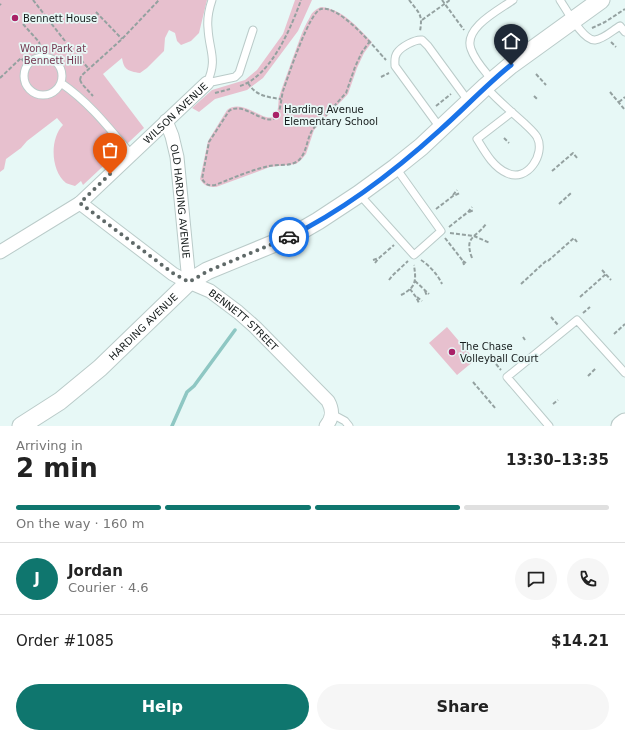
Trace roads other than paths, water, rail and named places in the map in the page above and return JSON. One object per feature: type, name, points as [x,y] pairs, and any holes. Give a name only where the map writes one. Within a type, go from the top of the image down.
[{"type":"main road","points":[[621,426],[625,423]]},
{"type":"street","name":"HARDING AVENUE","points":[[21,426],[60,401],[100,368],[189,282],[208,271],[292,236],[359,194],[396,167],[441,129],[489,83],[533,48],[601,0]]},
{"type":"street","name":"WILSON AVENUE","points":[[0,252],[80,203],[166,121],[211,88]]},
{"type":"street","name":"OLD HARDING AVENUE","points":[[166,121],[172,136],[177,157],[189,282]]},
{"type":"street","name":"BENNETT STREET","points":[[80,203],[174,274],[210,291],[255,327],[328,401],[331,407],[329,420]]},
{"type":"lane","name":"WILSON AVENUE","points":[[211,88],[213,58],[208,28],[208,17],[212,0]]},
{"type":"lane","points":[[512,112],[477,139],[495,166],[509,174],[518,175],[531,168],[535,161],[539,146],[537,137],[512,112],[493,95],[489,83],[470,48],[470,38],[476,27],[513,0]]},
{"type":"lane","points":[[560,0],[582,33],[589,39],[600,39],[620,26],[625,32]]},
{"type":"lane","points":[[211,88],[235,77],[239,73],[252,30]]},
{"type":"lane","points":[[441,129],[395,66],[394,60],[397,52],[414,40],[422,40],[469,102]]},
{"type":"lane","points":[[44,56],[51,58],[60,66],[63,75],[61,83],[58,89],[53,93],[47,95],[34,93],[25,83],[24,77],[27,65],[38,57],[44,56]]},
{"type":"lane","points":[[61,83],[77,94],[91,107],[131,154]]},
{"type":"lane","points":[[359,194],[414,256],[441,232],[396,167]]},
{"type":"lane","points":[[549,426],[507,377],[577,320],[625,373]]},
{"type":"lane","points":[[329,420],[345,421],[349,426]]},
{"type":"waterway","points":[[172,426],[187,392],[194,386],[235,330]]},
{"type":"place","name":"Bennett House","points":[[15,18]]},
{"type":"place","name":"Harding Avenue Elementary School","points":[[276,115]]},
{"type":"place","name":"The Chase Volleyball Court","points":[[452,352]]},
{"type":"park label","name":"Wong Park at Bennett Hill","points":[[53,54]]}]
